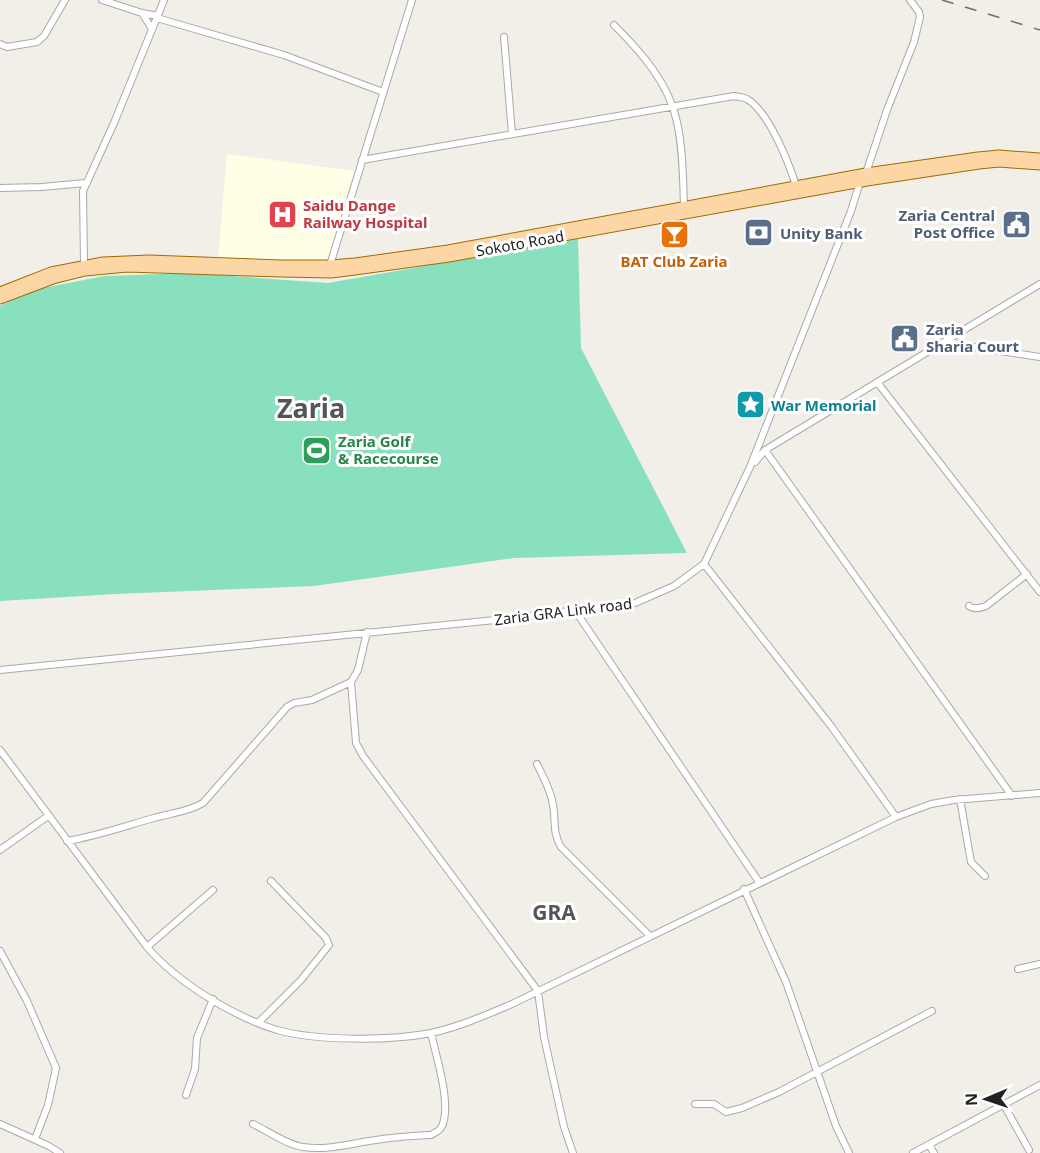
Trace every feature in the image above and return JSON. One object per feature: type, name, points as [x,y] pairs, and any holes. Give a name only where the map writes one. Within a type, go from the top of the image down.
[{"type":"main road","name":"Sokoto Road","points":[[0,299],[53,279],[104,269],[149,267],[321,273],[355,270],[449,257],[978,157],[999,155],[1040,158]]},
{"type":"main road","name":"Sokoto Road","points":[[0,292],[51,272],[84,264],[138,260],[330,265],[448,250],[796,186],[999,162],[1040,165]]},
{"type":"street","points":[[0,44],[7,47],[37,42],[44,36],[65,0]]},
{"type":"street","points":[[102,0],[284,56],[383,92]]},
{"type":"street","points":[[84,264],[82,201],[85,183],[114,123],[164,0]]},
{"type":"street","points":[[330,265],[412,0]]},
{"type":"street","name":"Zaria GRA Link road","points":[[0,670],[505,619],[635,603],[674,586],[704,564],[750,467],[847,222],[914,42],[920,17],[910,0]]},
{"type":"street","points":[[142,14],[152,29]]},
{"type":"street","points":[[614,25],[651,65],[672,106],[677,122],[684,206]]},
{"type":"street","points":[[504,37],[512,134]]},
{"type":"street","points":[[362,160],[734,96],[748,100],[776,136],[791,168],[796,186]]},
{"type":"street","points":[[0,188],[85,183]]},
{"type":"street","points":[[750,467],[765,450],[1040,284]]},
{"type":"street","points":[[946,341],[1040,357]]},
{"type":"street","points":[[877,382],[1040,592]]},
{"type":"street","points":[[765,450],[1012,796]]},
{"type":"street","points":[[704,564],[831,726],[896,817]]},
{"type":"street","points":[[969,606],[972,608],[986,606],[1027,574]]},
{"type":"street","points":[[574,609],[759,882]]},
{"type":"street","points":[[367,632],[358,670],[351,682],[356,743],[363,756],[538,991],[544,1037],[564,1127],[573,1153]]},
{"type":"street","points":[[67,841],[100,835],[188,810],[203,803],[287,707],[294,703],[312,700],[351,682]]},
{"type":"street","points":[[0,750],[147,947],[171,970],[213,999],[277,1030],[313,1036],[365,1039],[431,1033],[476,1020],[744,889],[896,817],[931,804],[960,799],[1040,793]]},
{"type":"street","points":[[537,764],[552,796],[554,832],[561,847],[650,936]]},
{"type":"street","points":[[960,799],[971,862],[985,876]]},
{"type":"street","points":[[0,850],[48,816]]},
{"type":"street","points":[[260,1022],[301,980],[328,945],[326,938],[271,881]]},
{"type":"street","points":[[744,889],[786,982],[836,1126],[849,1153]]},
{"type":"street","points":[[147,947],[213,890]]},
{"type":"street","points":[[0,951],[27,1001],[56,1068],[48,1106],[35,1139]]},
{"type":"street","points":[[1017,969],[1040,964]]},
{"type":"street","points":[[186,1095],[195,1069],[198,1038],[213,999]]},
{"type":"street","points":[[696,1104],[714,1104],[722,1111],[732,1111],[779,1092],[932,1011]]},
{"type":"street","points":[[253,1124],[276,1134],[288,1143],[317,1148],[344,1146],[377,1139],[431,1135],[439,1131],[445,1109],[431,1033]]},
{"type":"street","points":[[913,1153],[1040,1085]]},
{"type":"street","points":[[1004,1105],[1029,1150]]},
{"type":"street","points":[[0,1124],[60,1153]]},
{"type":"street","points":[[929,1145],[934,1153]]},
{"type":"shaded area","name":"Saidu Dange Railway Hospital","points":[[227,154],[354,171],[330,257],[324,264],[218,259]]},
{"type":"green space","name":"Zaria Golf & Racecourse","points":[[578,239],[581,348],[687,553],[514,558],[314,586],[0,601],[0,306],[33,290],[104,276],[190,273],[328,283]]},
{"type":"railway","points":[[942,0],[1040,30]]},
{"type":"place","name":"Saidu Dange Railway Hospital","points":[[282,214]]},
{"type":"place","name":"Zaria Central Post Office","points":[[1016,224]]},
{"type":"place","name":"Unity Bank","points":[[759,233]]},
{"type":"place","name":"BAT Club Zaria","points":[[674,234]]},
{"type":"place","name":"Zaria Sharia Court","points":[[905,338]]},
{"type":"place","name":"War Memorial","points":[[750,405]]},
{"type":"place","name":"Zaria Golf & Racecourse","points":[[317,450]]},
{"type":"district","name":"Zaria","points":[[311,407]]},
{"type":"district","name":"GRA","points":[[554,912]]}]
